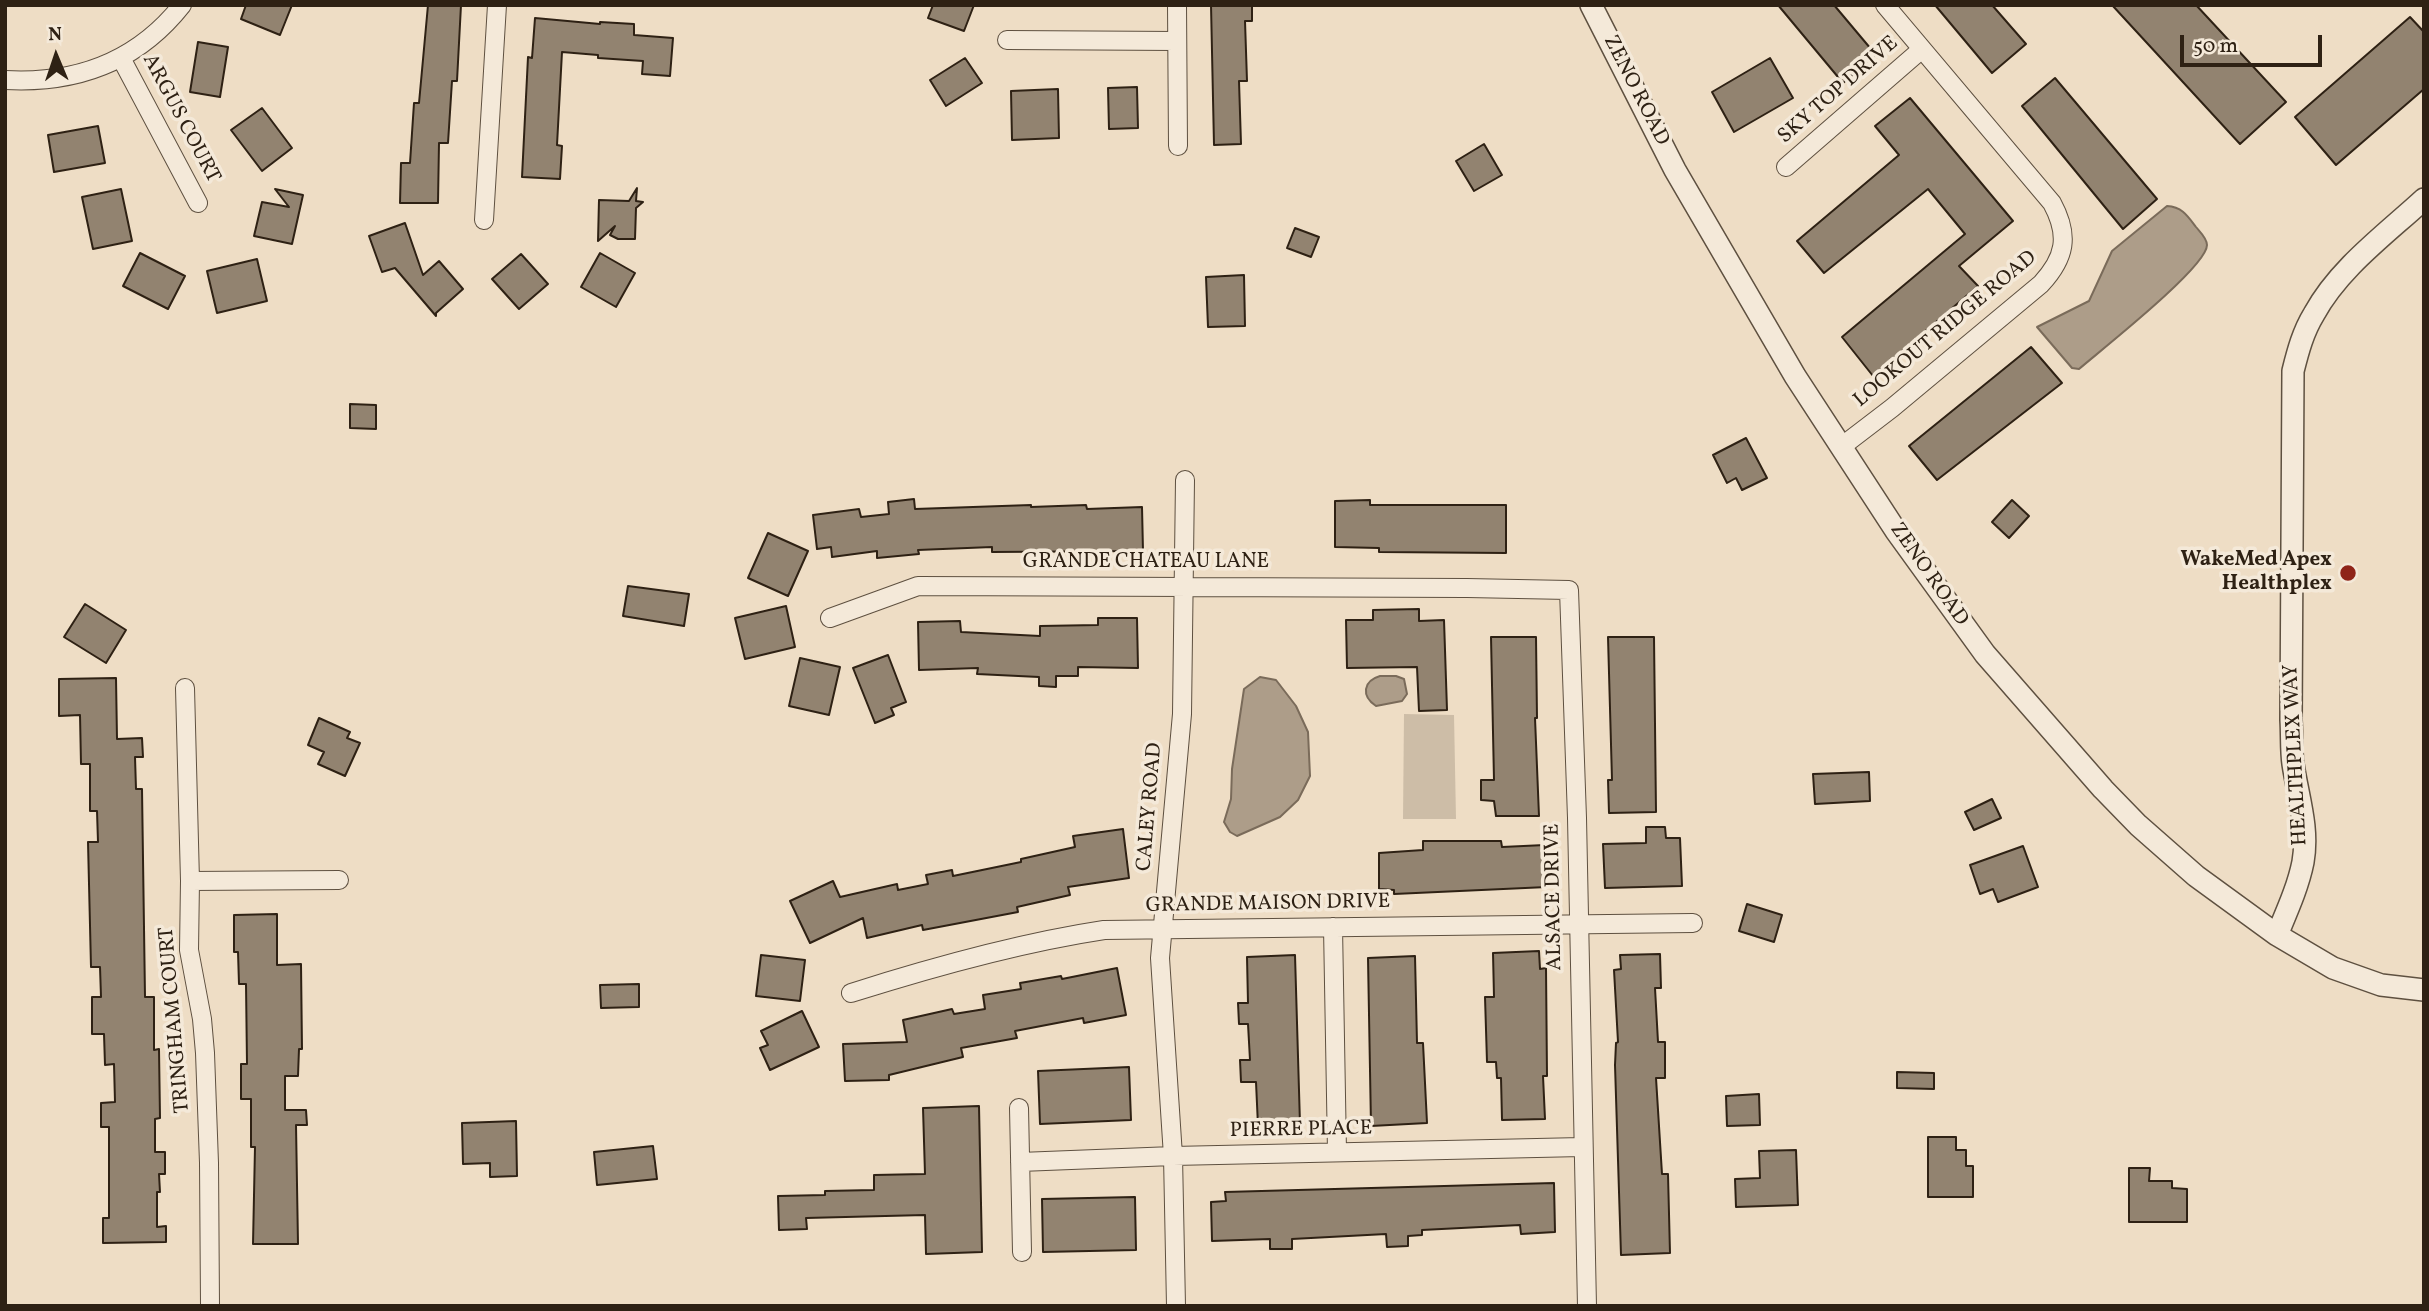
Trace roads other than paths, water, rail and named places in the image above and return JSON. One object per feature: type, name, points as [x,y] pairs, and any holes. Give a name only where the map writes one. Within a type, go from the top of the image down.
[{"type":"street","points":[[5,80],[31,82],[83,74],[121,58],[152,36],[182,5]]},
{"type":"street","points":[[484,220],[497,5]]},
{"type":"street","points":[[1177,5],[1178,146]]},
{"type":"street","name":"ZENO ROAD","points":[[1591,5],[1675,170],[1794,376],[1896,531],[1985,654],[2103,789],[2167,852],[2277,935],[2333,968],[2381,985],[2424,990]]},
{"type":"street","name":"LOOKOUT RIDGE ROAD","points":[[1841,447],[2041,284],[2057,265],[2062,253],[2061,225],[2052,203],[1885,5]]},
{"type":"street","points":[[1007,40],[1177,41]]},
{"type":"street","name":"SKY TOP DRIVE","points":[[1786,167],[1922,49]]},
{"type":"street","name":"ARGUS COURT","points":[[121,58],[198,203]]},
{"type":"street","name":"HEALTHPLEX WAY","points":[[2277,935],[2295,890],[2303,860],[2304,840],[2302,802],[2294,764],[2291,720],[2293,371],[2304,332],[2328,292],[2424,199]]},
{"type":"street","name":"CALEY ROAD","points":[[1176,1306],[1173,1156],[1160,958],[1182,714],[1185,480]]},
{"type":"street","name":"GRANDE CHATEAU LANE","points":[[830,618],[918,586],[1467,588]]},
{"type":"street","name":"ALSACE DRIVE","points":[[1467,588],[1569,590],[1587,1306]]},
{"type":"street","name":"TRINGHAM COURT","points":[[185,688],[189,950],[202,1018],[205,1053],[210,1306]]},
{"type":"street","points":[[190,881],[339,880]]},
{"type":"street","name":"GRANDE MAISON DRIVE","points":[[851,993],[932,967],[1104,930],[1693,922]]},
{"type":"street","points":[[1333,927],[1337,1152]]},
{"type":"street","points":[[1019,1108],[1022,1252]]},
{"type":"street","name":"PIERRE PLACE","points":[[1020,1162],[1582,1147]]},
{"type":"place","name":"WakeMed Apex Healthplex","points":[[2348,573]]}]
